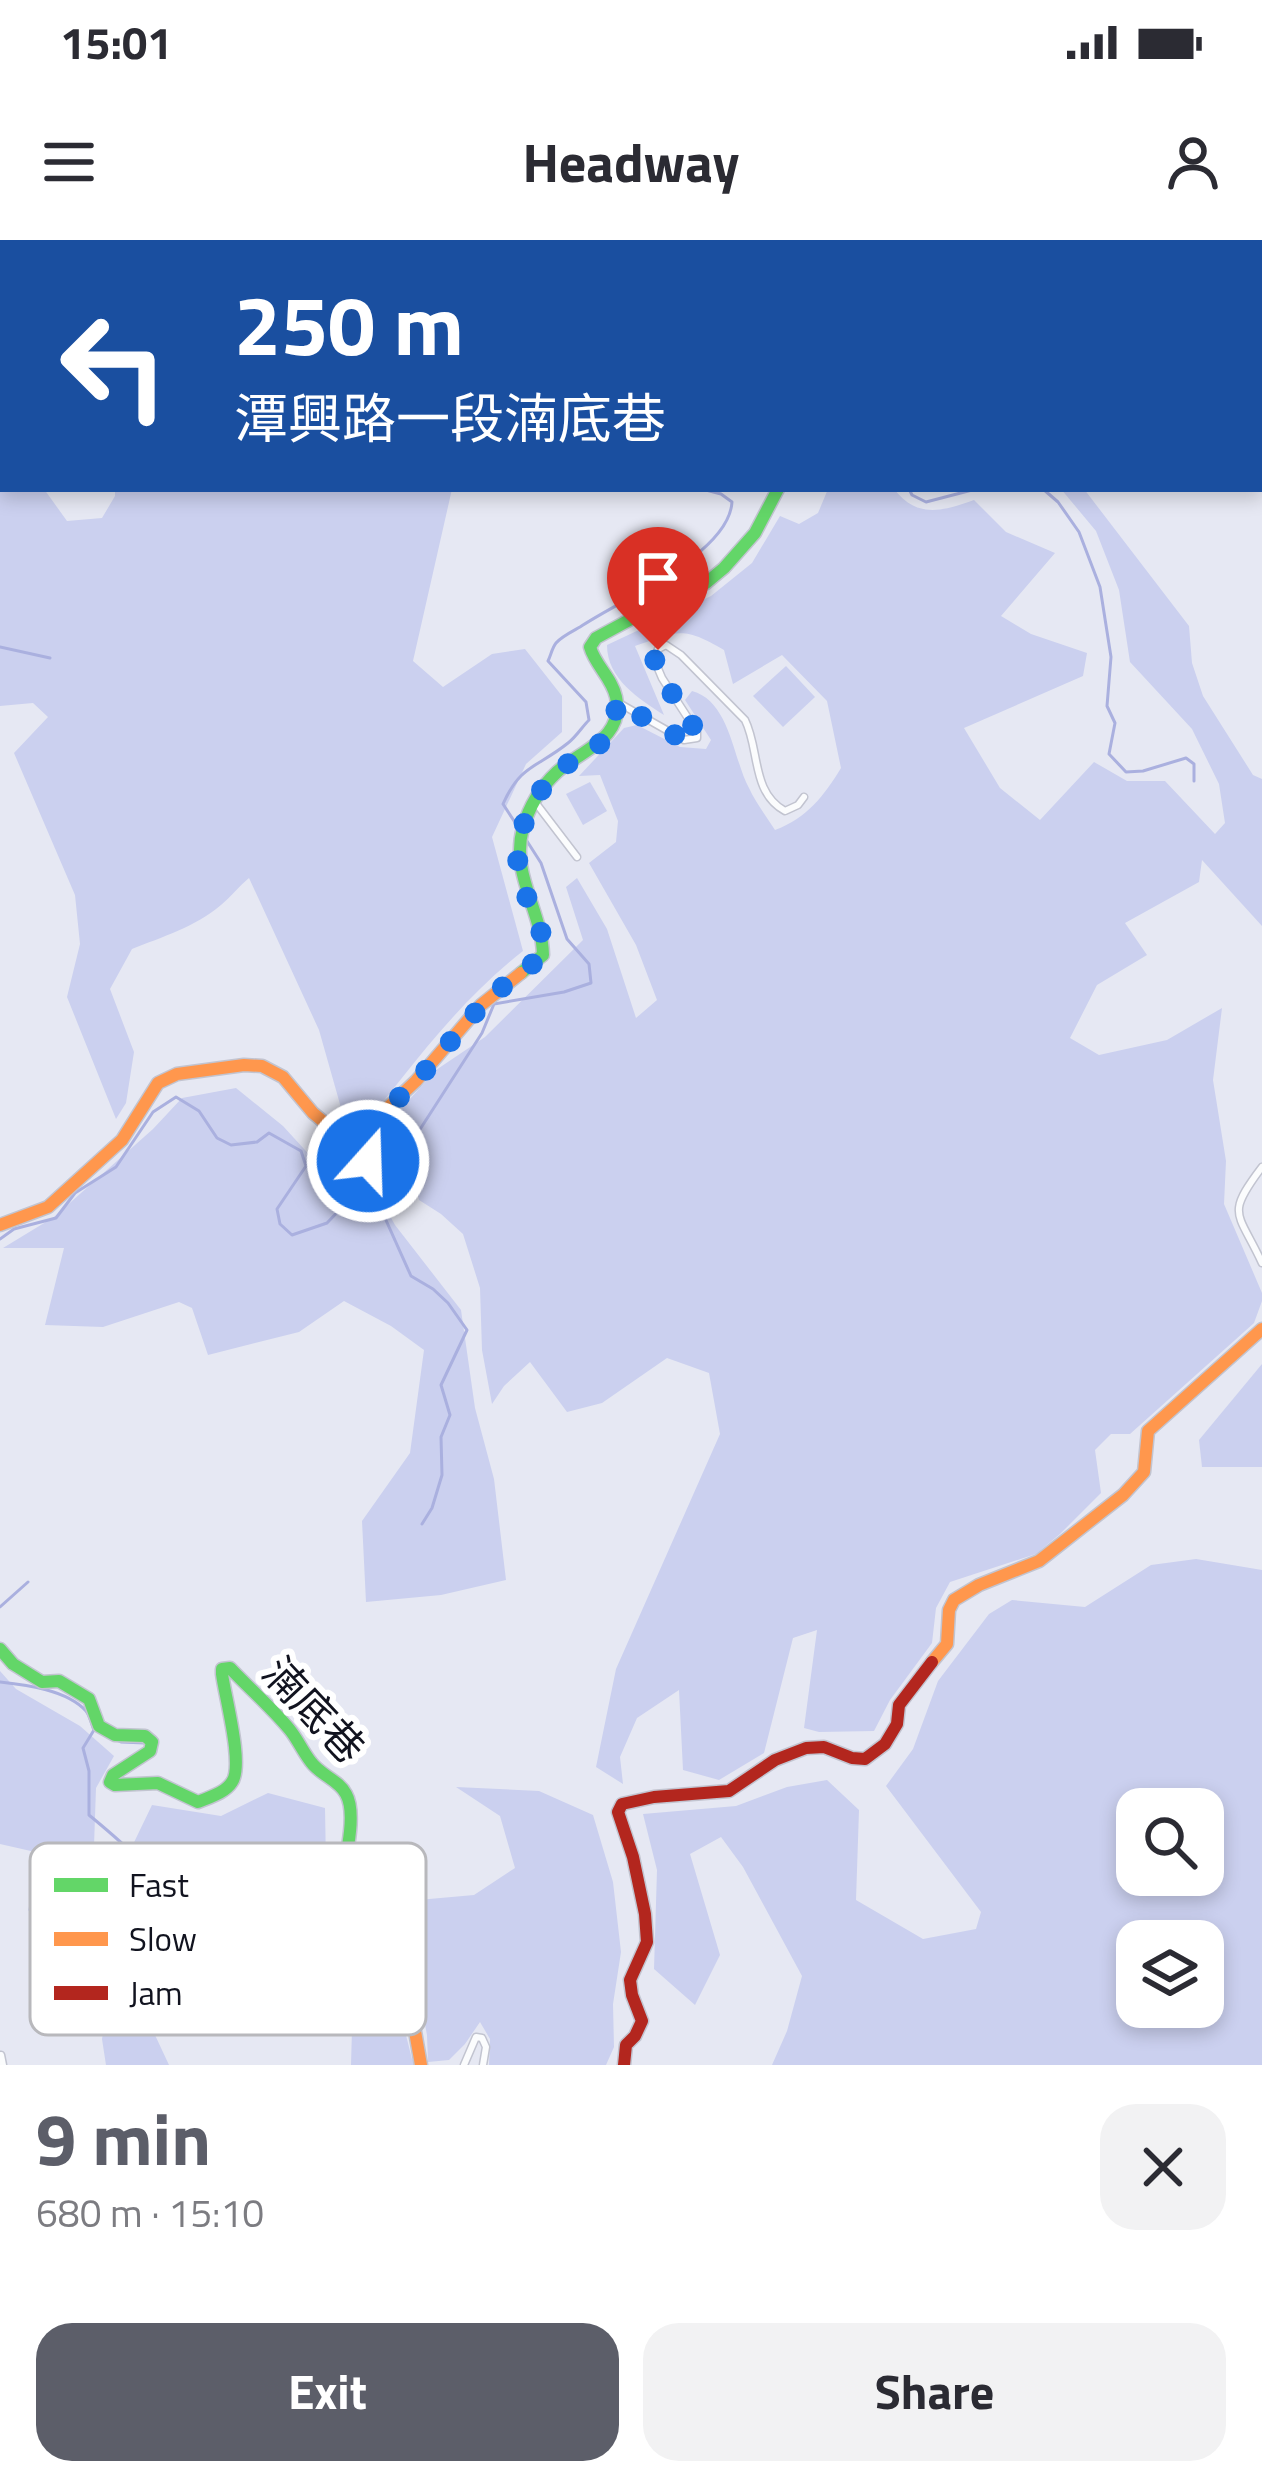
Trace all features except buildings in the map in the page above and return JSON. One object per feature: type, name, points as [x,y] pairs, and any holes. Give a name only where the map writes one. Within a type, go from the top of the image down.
[{"type":"street","points":[[0,1225],[48,1207],[122,1140],[158,1083],[177,1074],[262,1066],[283,1077],[325,1123],[346,1160],[355,1167],[368,1161],[374,1154],[374,1129],[382,1113],[413,1085],[487,999],[544,955],[544,940],[520,877],[520,837],[548,781],[564,766],[590,753],[614,723],[615,691],[590,647],[596,638],[706,583],[755,533],[776,492]]},
{"type":"street","points":[[616,702],[684,740],[697,738],[654,658],[666,645],[745,720],[768,798],[785,811],[798,806],[804,797]]},
{"type":"street","points":[[535,802],[577,856]]},
{"type":"street","points":[[1262,1167],[1237,1207],[1262,1263]]},
{"type":"street","points":[[624,2065],[626,2045],[642,2024],[629,1986],[647,1943],[642,1896],[627,1830],[618,1812],[622,1804],[682,1793],[729,1791],[775,1760],[806,1748],[824,1747],[852,1758],[872,1755],[897,1724],[899,1705],[952,1633],[950,1604],[961,1594],[1043,1562],[1129,1492],[1144,1472],[1148,1431],[1262,1329]]},
{"type":"street","name":"湳底巷","points":[[0,1649],[13,1664],[42,1682],[59,1681],[89,1699],[99,1726],[115,1735],[145,1736],[152,1742],[150,1751],[113,1775],[110,1782],[158,1784],[198,1802],[230,1787],[239,1768],[222,1675],[223,1669],[230,1668],[288,1727],[313,1766],[344,1790],[350,1802],[346,1843]]},
{"type":"street","name":"湳底巷","points":[[416,2035],[421,2065]]},
{"type":"street","points":[[464,2065],[476,2037],[484,2042],[483,2065]]},
{"type":"street","points":[[1,2055],[2,2065]]},
{"type":"shaded area","points":[[0,492],[46,492],[67,521],[102,518],[115,492],[451,492],[413,661],[443,687],[492,654],[525,649],[562,696],[562,732],[526,764],[492,837],[523,951],[453,1017],[351,1143],[319,1030],[249,878],[200,919],[132,949],[110,989],[134,1052],[126,1103],[116,1119],[67,997],[80,944],[75,895],[14,753],[48,717],[33,703],[0,706]]},
{"type":"shaded area","points":[[827,492],[897,492],[912,505],[931,510],[974,500],[1006,532],[1055,553],[1001,616],[1031,634],[1087,653],[1083,676],[964,728],[1000,788],[1040,820],[1094,762],[1127,781],[1165,781],[1215,834],[1225,823],[1219,784],[1192,729],[1130,662],[1119,590],[1096,531],[1064,492],[1086,492],[1189,626],[1192,663],[1203,696],[1253,775],[1262,779],[1262,926],[1202,860],[1199,882],[1125,923],[1147,955],[1097,985],[1070,1038],[1099,1055],[1167,1040],[1222,1008],[1213,1080],[1226,1161],[1224,1204],[1262,1301],[1254,1323],[1130,1434],[1111,1434],[1095,1450],[1101,1493],[1060,1534],[1036,1554],[950,1582],[936,1608],[932,1643],[890,1700],[874,1731],[804,1728],[817,1630],[793,1638],[764,1753],[719,1780],[683,1770],[679,1690],[637,1718],[620,1757],[623,1784],[596,1767],[616,1669],[720,1434],[709,1373],[667,1358],[602,1403],[567,1412],[530,1362],[492,1404],[482,1350],[480,1288],[463,1234],[419,1200],[411,1163],[380,1169],[390,1121],[436,1070],[485,1037],[583,940],[566,887],[577,878],[607,929],[636,1018],[657,1000],[636,945],[589,863],[616,842],[618,821],[600,775],[579,776],[624,728],[637,725],[680,747],[706,749],[711,740],[685,700],[692,691],[705,697],[723,718],[749,788],[775,830],[805,812],[835,778],[841,768],[827,701],[782,655],[733,684],[724,650],[699,637],[672,634],[635,646],[664,715],[618,678],[607,645],[711,596],[752,563],[780,516],[799,524],[818,513]]},
{"type":"shaded area","points":[[786,666],[815,697],[783,727],[753,696]]},
{"type":"shaded area","points":[[590,782],[607,811],[583,825],[566,794]]},
{"type":"shaded area","points":[[236,1088],[283,1126],[336,1184],[383,1203],[461,1310],[475,1408],[494,1479],[506,1580],[441,1595],[366,1602],[362,1521],[410,1453],[424,1350],[391,1326],[344,1301],[299,1332],[208,1355],[192,1308],[179,1302],[103,1327],[45,1325],[64,1248],[3,1248],[54,1217],[182,1098]]},
{"type":"shaded area","points":[[1262,1364],[1262,1467],[1202,1467],[1199,1440]]},
{"type":"shaded area","points":[[1196,1559],[1262,1570],[1262,2065],[772,2065],[802,1976],[743,1867],[721,1837],[690,1854],[720,1955],[695,2005],[654,1969],[657,1870],[643,1814],[736,1806],[787,1787],[827,1780],[859,1810],[856,1900],[923,1939],[976,1929],[981,1912],[886,1786],[913,1749],[938,1681],[989,1614],[1012,1600],[1085,1607],[1151,1565]]},
{"type":"shaded area","points":[[0,1671],[16,1689],[80,1726],[114,1756],[96,1788],[94,1843],[30,1843],[30,1851],[0,1844]]},
{"type":"shaded area","points":[[456,1787],[539,1791],[593,1815],[613,1882],[621,1952],[613,2004],[614,2047],[606,2065],[489,2065],[490,2039],[480,2022],[449,2060],[428,2062],[426,1899],[474,1895],[515,1868],[500,1816]]},
{"type":"shaded area","points":[[268,1793],[325,1808],[326,1843],[134,1843],[152,1805],[221,1816]]},
{"type":"shaded area","points":[[103,2035],[155,2035],[169,2065],[106,2065]]},
{"type":"shaded area","points":[[352,2035],[406,2035],[418,2065],[351,2065]]},
{"type":"waterway","points":[[520,830],[503,804],[510,791],[523,774],[568,743],[589,720],[586,702],[548,661],[553,647],[567,634],[670,574],[713,540],[732,502],[713,492]]},
{"type":"waterway","points":[[910,492],[926,502],[964,492]]},
{"type":"waterway","points":[[1046,492],[1079,532],[1100,587],[1111,657],[1107,706],[1115,723],[1109,754],[1126,772],[1186,758],[1194,764],[1194,781]]},
{"type":"waterway","points":[[0,647],[50,658]]},
{"type":"waterway","points":[[0,1239],[14,1229],[56,1218],[75,1193],[116,1167],[153,1112],[176,1097],[199,1111],[217,1138],[231,1145],[257,1142],[269,1133],[301,1151],[306,1166],[277,1209],[280,1224],[292,1235],[327,1223],[347,1202],[390,1176],[482,1033],[494,1004],[591,983],[589,964],[567,939],[541,863],[525,838]]},
{"type":"waterway","points":[[372,1189],[411,1276],[448,1303],[467,1330],[441,1385],[450,1415],[441,1437],[442,1475],[422,1524]]},
{"type":"waterway","points":[[0,1607],[28,1582]]},
{"type":"waterway","points":[[0,1682],[58,1693],[86,1711],[94,1730],[83,1748],[89,1771],[89,1815],[121,1843]]},
{"type":"waterway","points":[[95,1730],[121,1742],[145,1743]]},
{"type":"traffic: fast","points":[[521,973],[543,955],[520,861],[526,820],[546,784],[608,733],[617,711],[614,690],[590,647],[596,638],[706,583],[755,533],[776,492]]},
{"type":"traffic: fast","points":[[0,1649],[13,1664],[42,1682],[59,1681],[89,1699],[99,1726],[115,1735],[145,1736],[152,1742],[150,1751],[113,1775],[110,1782],[158,1783],[198,1802],[225,1789],[235,1773],[222,1674],[222,1669],[230,1668],[283,1722],[315,1767],[343,1789],[351,1816],[348,1843]]},
{"type":"traffic: slow","points":[[0,1225],[48,1207],[122,1140],[158,1083],[177,1074],[262,1066],[283,1077],[325,1123],[346,1161],[355,1167],[370,1156],[382,1113],[481,1005],[521,973]]},
{"type":"traffic: slow","points":[[932,1662],[947,1644],[954,1600],[1039,1561],[1123,1495],[1144,1472],[1148,1431],[1262,1329]]},
{"type":"traffic: slow","points":[[416,2035],[421,2065]]},
{"type":"traffic: jam","points":[[624,2065],[626,2045],[642,2021],[630,1980],[647,1942],[633,1857],[618,1812],[622,1804],[729,1791],[775,1760],[806,1748],[824,1747],[865,1759],[885,1744],[897,1724],[899,1705],[932,1662]]},
{"type":"route","points":[[368,1161],[374,1154],[374,1129],[382,1113],[413,1085],[487,999],[544,955],[544,940],[520,877],[518,857],[528,815],[548,781],[564,766],[590,753],[605,736],[614,723],[616,702],[684,740],[697,738],[662,678],[654,658],[658,650]]}]
